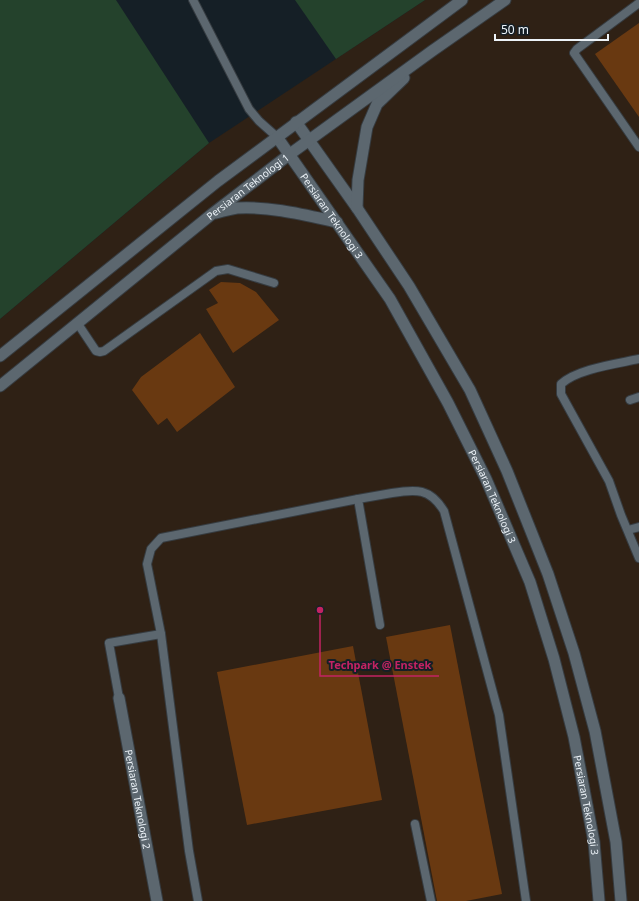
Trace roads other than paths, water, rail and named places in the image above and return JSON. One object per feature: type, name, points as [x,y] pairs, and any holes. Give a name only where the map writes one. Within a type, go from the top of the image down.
[{"type":"street","points":[[0,356],[218,181],[462,0]]},
{"type":"street","name":"Persiaran Teknologi 1","points":[[0,386],[212,214],[290,154],[505,0]]},
{"type":"street","points":[[357,208],[358,180],[367,127],[377,104],[432,51]]},
{"type":"street","name":"Persiaran Teknologi 3","points":[[296,122],[357,208],[409,286],[470,390],[507,471],[548,574],[574,653],[595,731],[616,842],[621,901]]},
{"type":"street","name":"Persiaran Teknologi 3","points":[[277,137],[390,299],[448,403],[486,479],[530,582],[554,658],[574,737],[594,842],[599,901]]},
{"type":"street","points":[[212,214],[236,208],[254,208],[286,211],[337,222]]},
{"type":"street","name":"Persiaran Teknologi 2","points":[[119,698],[157,901]]},
{"type":"lane","points":[[193,0],[249,109],[259,122],[277,137]]},
{"type":"lane","points":[[639,3],[577,49],[574,53],[639,147]]},
{"type":"lane","points":[[78,324],[96,351],[100,352],[104,351],[216,271],[228,269],[274,283]]},
{"type":"lane","points":[[639,359],[577,374],[567,378],[561,384],[561,394],[609,481],[639,558]]},
{"type":"lane","points":[[630,400],[639,397]]},
{"type":"lane","points":[[198,901],[188,843],[161,634],[147,564],[151,549],[161,538],[358,499],[412,490],[423,492],[432,496],[439,502],[444,511],[499,715],[526,901]]},
{"type":"lane","points":[[358,499],[380,625]]},
{"type":"lane","points":[[628,530],[639,527]]},
{"type":"lane","points":[[119,698],[109,643],[161,634]]},
{"type":"lane","points":[[415,824],[431,901]]},
{"type":"place","name":"Techpark @ Enstek","points":[[320,610]]}]
